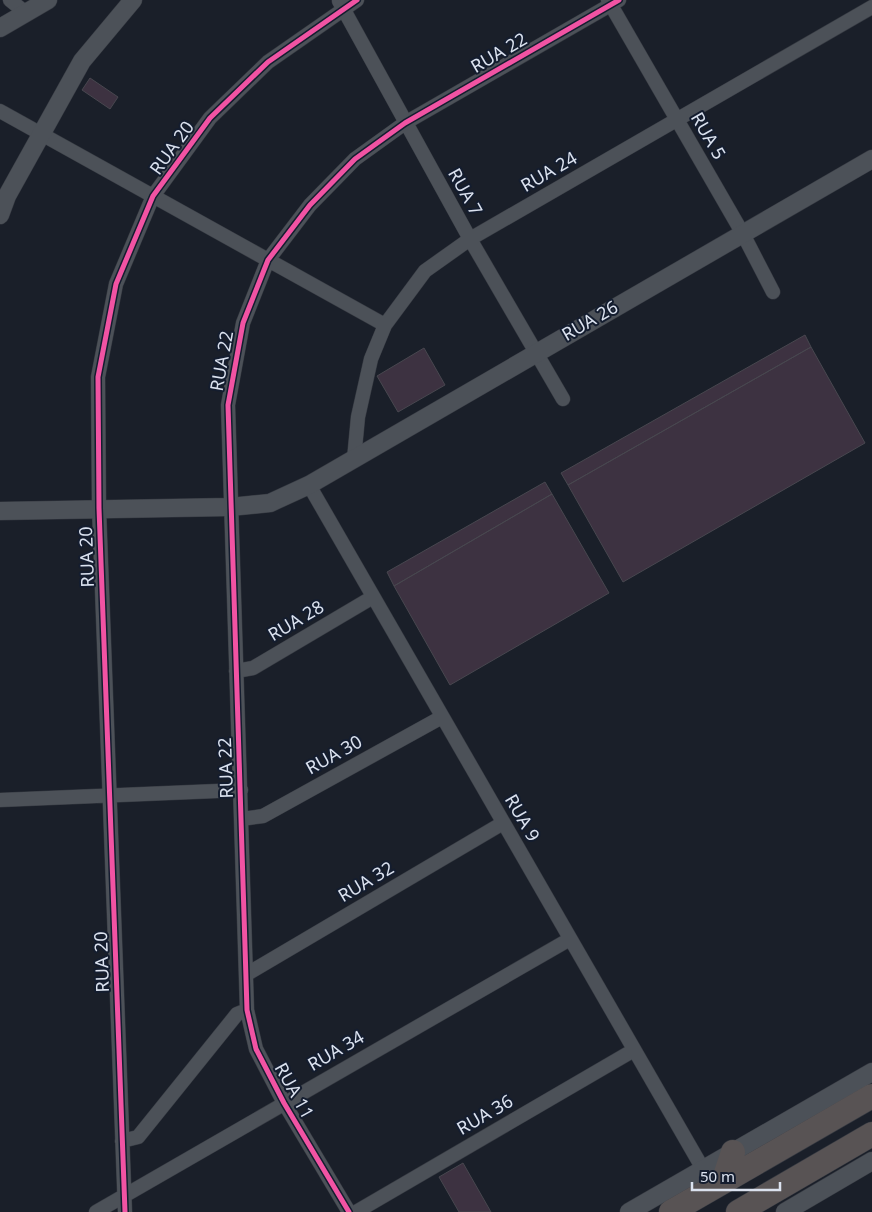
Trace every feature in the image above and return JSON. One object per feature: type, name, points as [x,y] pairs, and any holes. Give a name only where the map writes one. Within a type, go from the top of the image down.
[{"type":"highway","points":[[671,1212],[872,1096]]},
{"type":"highway","points":[[738,1212],[866,1142]]},
{"type":"highway","points":[[723,1182],[733,1152]]},
{"type":"street","points":[[10,0],[26,12]]},
{"type":"street","points":[[0,28],[48,0]]},
{"type":"street","points":[[0,215],[4,198],[82,60],[133,0]]},
{"type":"street","name":"RUA 20","points":[[125,1212],[99,508],[98,378],[116,284],[153,196],[210,118],[268,62],[340,4],[357,0]]},
{"type":"street","name":"RUA 5","points":[[613,2],[677,120],[743,234],[773,292]]},
{"type":"street","name":"RUA 22","points":[[247,974],[228,406],[243,323],[268,260],[310,205],[349,166],[406,123],[613,2]]},
{"type":"street","name":"RUA 7","points":[[340,4],[470,239],[563,399]]},
{"type":"street","name":"RUA 24","points":[[354,459],[358,417],[371,359],[385,325],[401,300],[425,270],[470,239],[872,7]]},
{"type":"street","points":[[0,111],[385,325]]},
{"type":"street","name":"RUA 26","points":[[0,510],[230,507],[270,502],[309,485],[872,159]]},
{"type":"street","name":"RUA 9","points":[[309,485],[703,1170]]},
{"type":"street","name":"RUA 28","points":[[236,671],[253,668],[373,597]]},
{"type":"street","name":"RUA 30","points":[[242,819],[263,816],[442,717]]},
{"type":"street","points":[[0,800],[240,790]]},
{"type":"street","name":"RUA 32","points":[[247,974],[503,822]]},
{"type":"street","name":"RUA 34","points":[[96,1212],[570,939]]},
{"type":"street","name":"RUA 11","points":[[247,974],[247,1010],[256,1050],[284,1103],[349,1212]]},
{"type":"street","points":[[122,1141],[138,1137],[237,1014],[247,1010]]},
{"type":"street","name":"RUA 36","points":[[356,1212],[634,1050]]},
{"type":"street","points":[[629,1212],[872,1072]]},
{"type":"street","points":[[784,1212],[872,1161]]},
{"type":"building","points":[[90,78],[118,97],[110,109],[82,90]]},
{"type":"building","points":[[805,335],[811,347],[568,485],[561,473]]},
{"type":"building","points":[[811,347],[865,443],[623,582],[568,485]]},
{"type":"building","points":[[424,348],[445,385],[398,412],[377,376]]},
{"type":"building","points":[[545,482],[552,494],[394,586],[387,572]]},
{"type":"building","points":[[552,494],[609,593],[450,685],[394,586]]},
{"type":"building","points":[[463,1163],[491,1212],[459,1212],[439,1177]]},
{"type":"cycle path","points":[[125,1212],[99,508],[98,377],[116,284],[153,196],[210,118],[268,62],[357,0]]},
{"type":"cycle path","points":[[349,1212],[284,1103],[256,1049],[247,1010],[228,405],[243,323],[268,260],[310,205],[355,159],[405,123],[619,0]]}]
